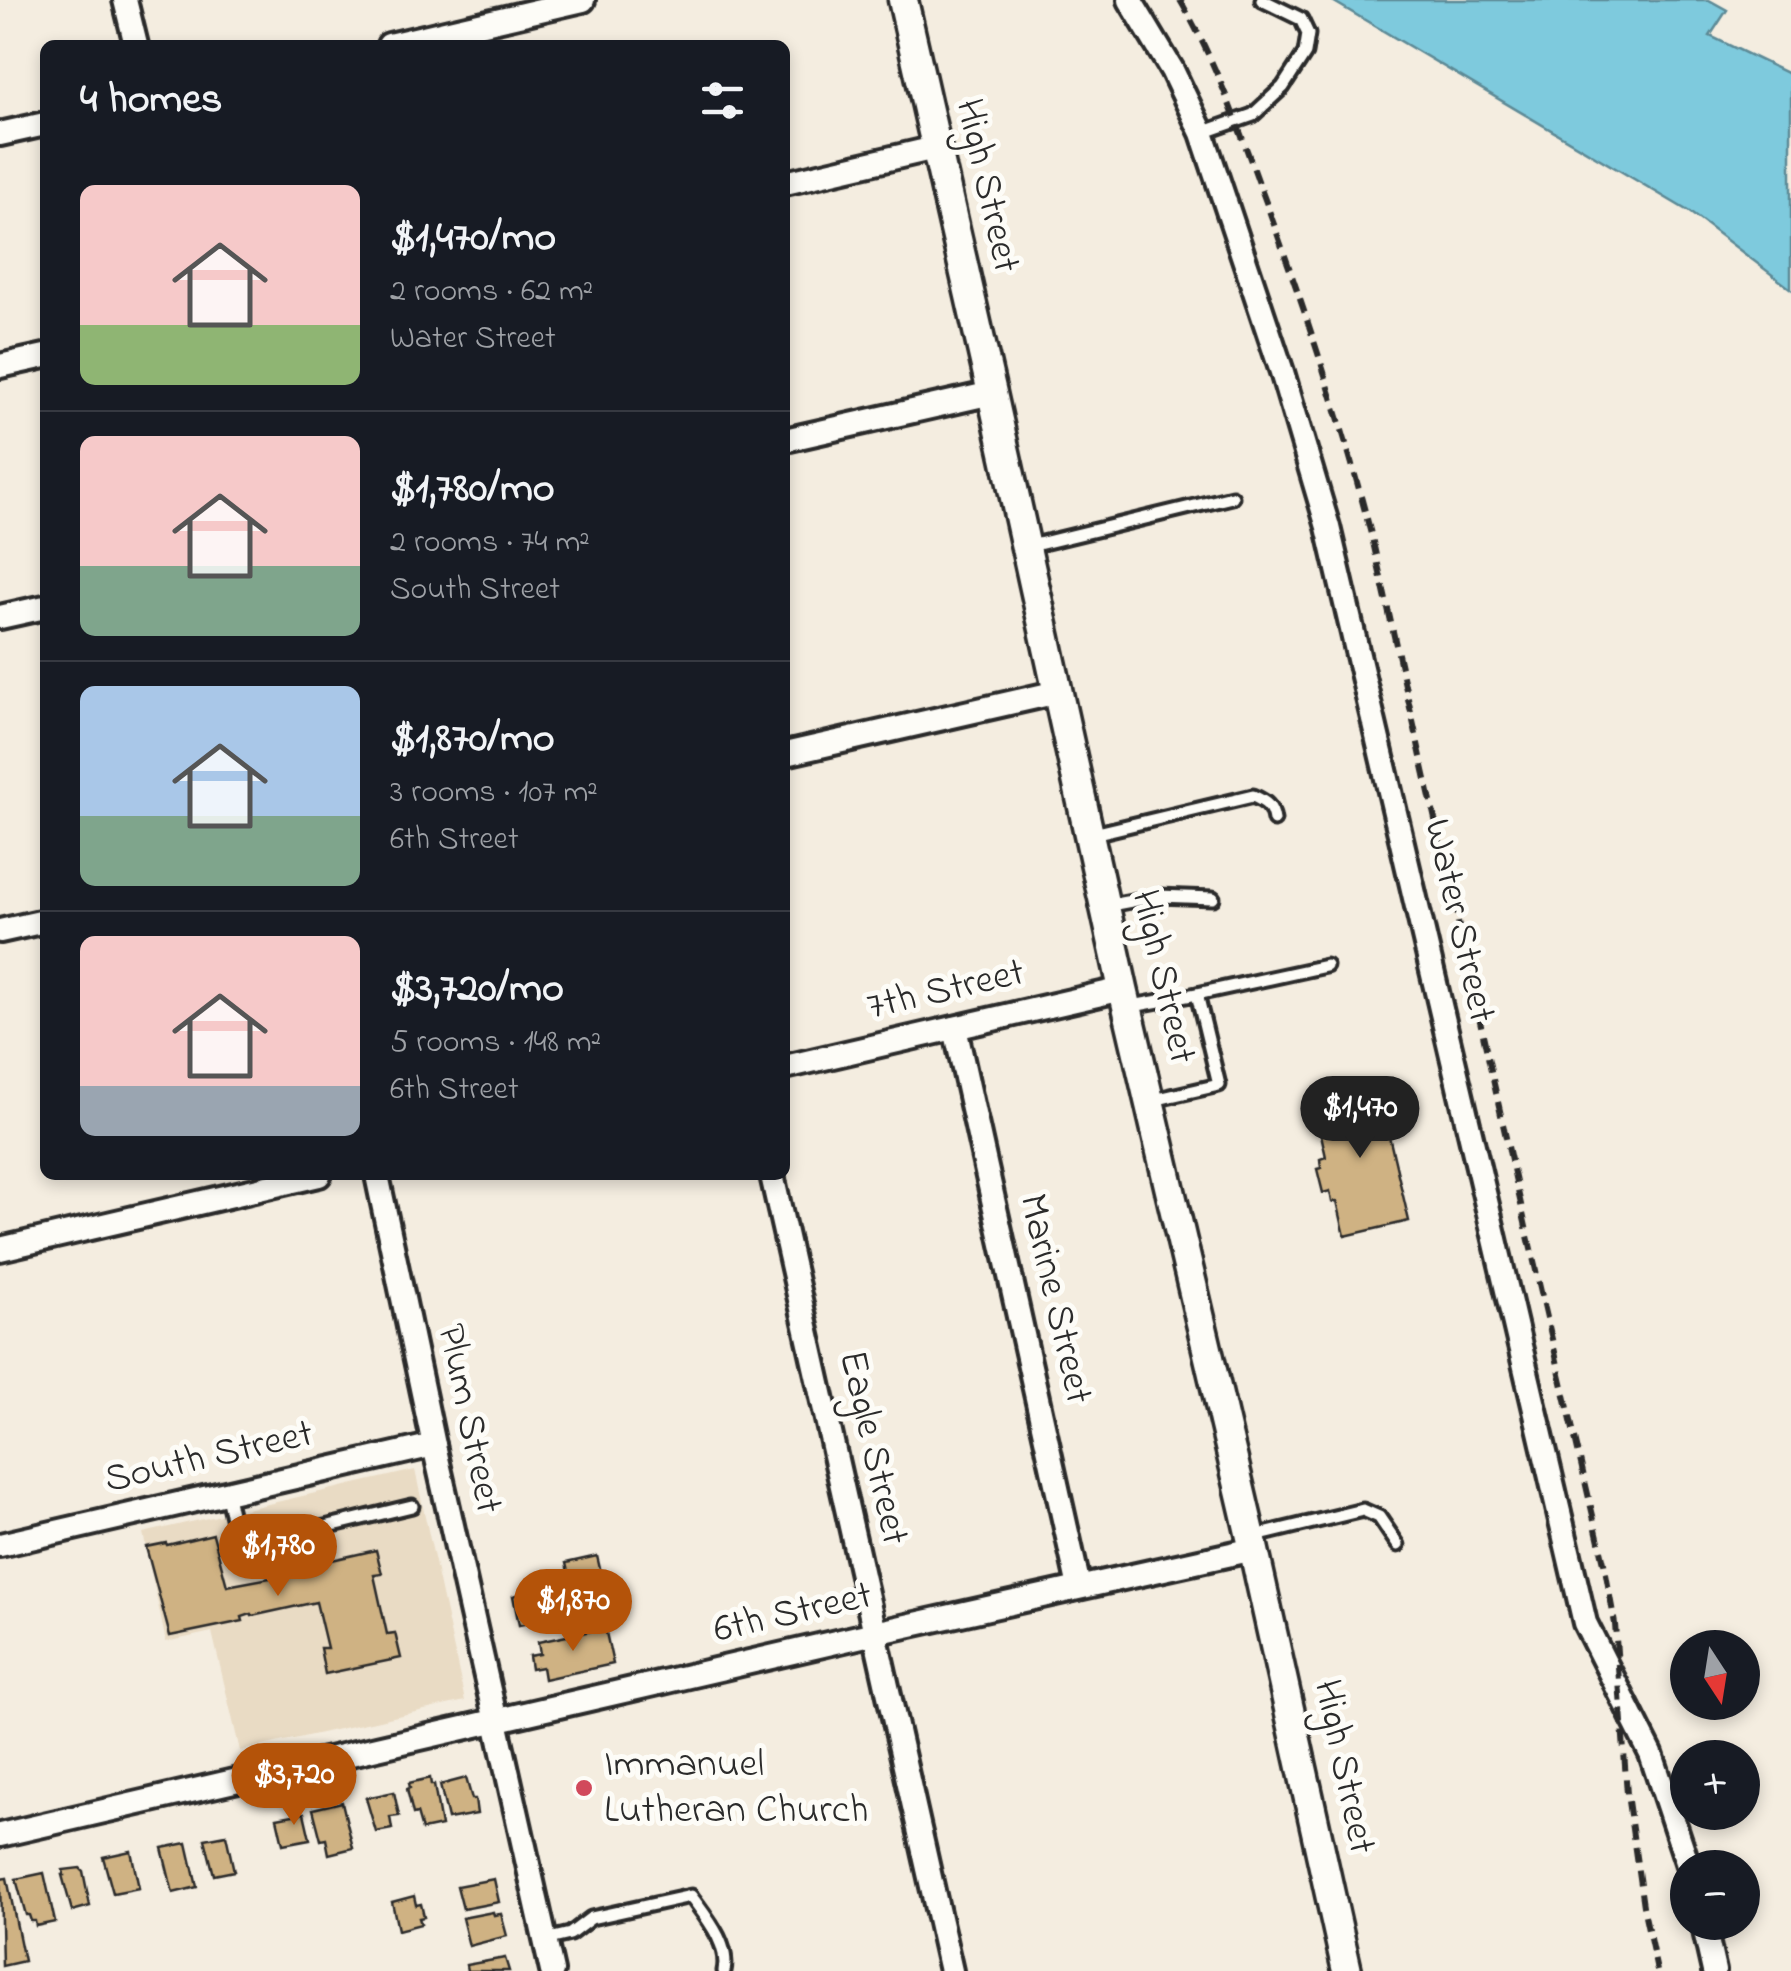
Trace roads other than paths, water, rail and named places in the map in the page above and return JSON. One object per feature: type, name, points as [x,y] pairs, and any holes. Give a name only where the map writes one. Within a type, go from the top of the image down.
[{"type":"street","points":[[125,0],[135,40]]},
{"type":"street","points":[[411,40],[583,0]]},
{"type":"street","name":"High Street","points":[[902,0],[1347,1971]]},
{"type":"street","name":"Water Street","points":[[1130,0],[1172,70],[1202,133],[1282,372],[1328,527],[1585,1623],[1651,1754],[1684,1850]]},
{"type":"street","points":[[0,134],[40,125]]},
{"type":"street","points":[[790,182],[936,148]]},
{"type":"street","points":[[0,366],[40,357]]},
{"type":"street","points":[[790,439],[992,393]]},
{"type":"street","points":[[0,618],[40,608]]},
{"type":"street","points":[[790,753],[1058,692]]},
{"type":"street","points":[[0,932],[40,922]]},
{"type":"street","name":"7th Street","points":[[790,1066],[955,1028],[1125,998]]},
{"type":"street","name":"Marine Street","points":[[955,1028],[1079,1587]]},
{"type":"street","points":[[0,1249],[297,1180]]},
{"type":"street","name":"Plum Street","points":[[378,1180],[552,1971]]},
{"type":"street","name":"Eagle Street","points":[[773,1180],[951,1971]]},
{"type":"street","name":"South Street","points":[[0,1544],[434,1445]]},
{"type":"street","name":"6th Street","points":[[0,1835],[1253,1544]]},
{"type":"street","points":[[1707,1940],[1714,1971]]},
{"type":"lane","points":[[1202,133],[1252,115],[1283,87],[1305,53],[1308,34],[1301,19],[1262,0]]},
{"type":"lane","points":[[1026,547],[1232,497]]},
{"type":"lane","points":[[1089,835],[1253,796],[1266,802],[1273,810],[1274,820]]},
{"type":"lane","points":[[1105,906],[1158,896],[1213,898]]},
{"type":"lane","points":[[1125,998],[1197,994],[1326,966]]},
{"type":"lane","points":[[1149,1101],[1218,1085],[1197,994]]},
{"type":"lane","points":[[226,1493],[238,1538],[250,1545],[412,1506]]},
{"type":"lane","points":[[1253,1544],[1363,1510],[1378,1517],[1398,1545]]},
{"type":"lane","points":[[545,1940],[570,1934],[591,1918],[691,1896],[712,1926],[726,1957],[724,1971]]},
{"type":"water","points":[[1331,0],[1709,0],[1727,10],[1710,36],[1791,75],[1791,289],[1688,211]]},
{"type":"railway","points":[[1180,0],[1228,101],[1282,247],[1337,415],[1373,542],[1604,1563],[1615,1624],[1627,1794],[1657,1971]]},
{"type":"place","name":"Immanuel Lutheran Church","points":[[584,1788]]}]
